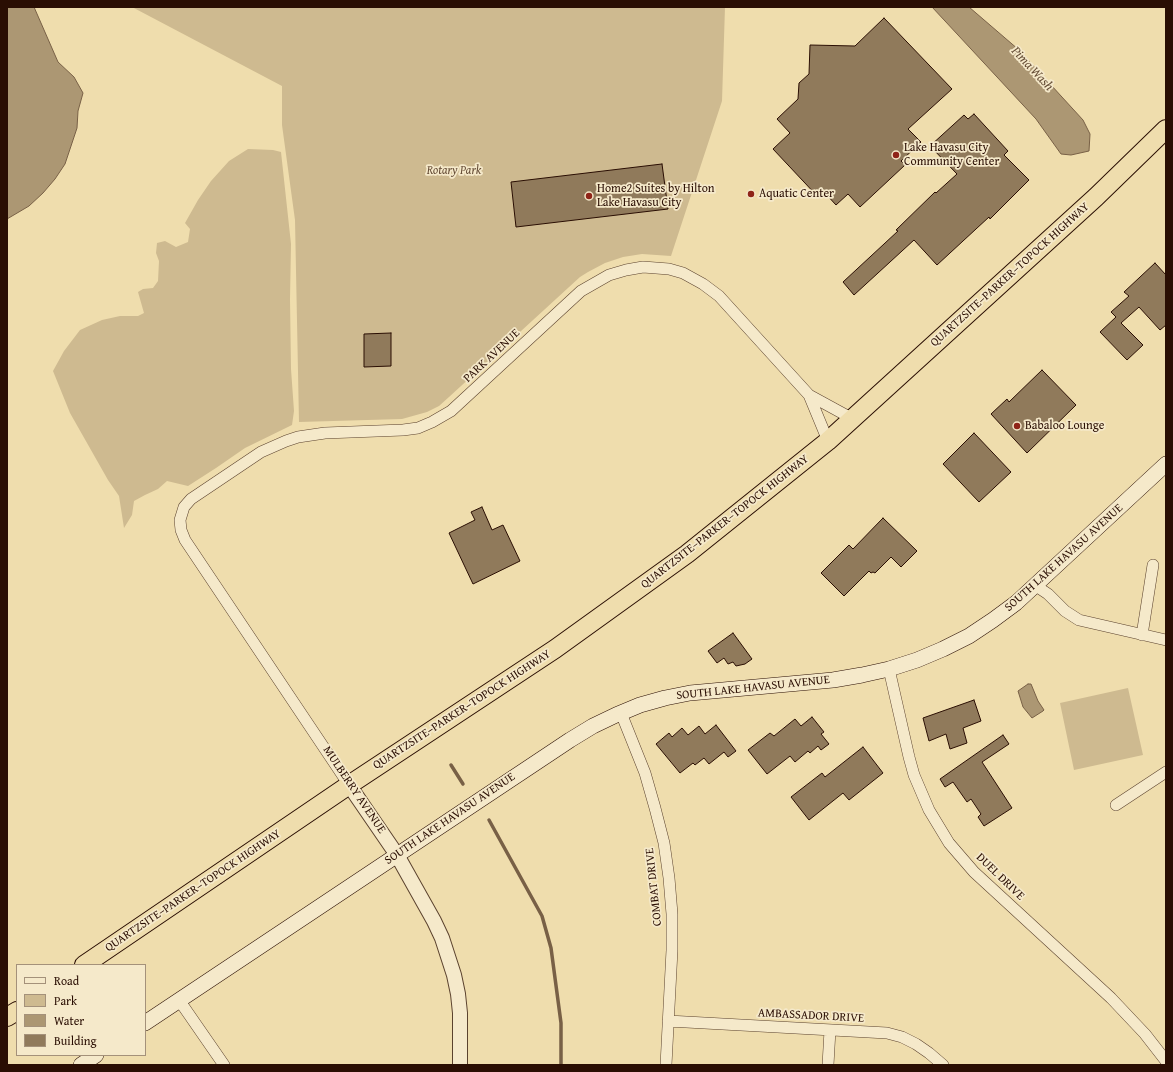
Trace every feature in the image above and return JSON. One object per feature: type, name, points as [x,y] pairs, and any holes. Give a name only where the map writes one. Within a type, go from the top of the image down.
[{"type":"highway","name":"QUARTZSITE–PARKER–TOPOCK HIGHWAY","points":[[85,964],[349,784],[562,644],[687,554],[828,441],[853,419],[1096,197],[1166,129]]},
{"type":"highway","points":[[7,1017],[16,1012]]},
{"type":"main road","name":"SOUTH LAKE HAVASU AVENUE","points":[[146,1021],[592,726],[621,713],[665,698],[690,693],[833,680],[889,669],[937,652],[969,636],[1016,603],[1036,586],[1166,464]]},
{"type":"main road","points":[[81,1065],[94,1056]]},
{"type":"street","name":"PARK AVENUE","points":[[185,540],[181,530],[180,520],[182,512],[188,503],[261,452],[286,441],[312,434],[403,430],[418,428],[432,422],[451,411],[582,291],[608,275],[643,267],[669,269],[683,273],[703,284],[719,296],[809,396],[828,441]]},
{"type":"street","name":"PARK AVENUE","points":[[809,396],[853,419]]},
{"type":"street","name":"MULBERRY AVENUE","points":[[185,540],[397,855],[434,921],[449,956],[454,975],[459,1006],[460,1065]]},
{"type":"street","points":[[1142,635],[1153,565]]},
{"type":"street","points":[[1036,586],[1048,594],[1065,611],[1079,620],[1166,640]]},
{"type":"street","name":"DUEL DRIVE","points":[[889,669],[914,775],[929,810],[949,843],[974,872],[1111,998],[1145,1034],[1166,1061]]},
{"type":"street","name":"COMBAT DRIVE","points":[[621,713],[645,773],[656,808],[664,843],[669,878],[672,914],[672,950],[666,1065]]},
{"type":"street","points":[[1116,805],[1166,772]]},
{"type":"street","points":[[180,1000],[224,1065]]},
{"type":"street","name":"AMBASSADOR DRIVE","points":[[668,1021],[879,1032],[894,1035],[916,1044],[942,1065]]},
{"type":"street","points":[[828,1065],[830,1030]]},
{"type":"green space","name":"Rotary Park","points":[[132,7],[725,7],[722,101],[671,256],[642,254],[623,257],[605,263],[580,277],[439,406],[427,412],[402,419],[299,422],[295,220],[282,125],[282,86]]},
{"type":"green space","points":[[248,149],[273,150],[281,152],[291,244],[291,369],[294,411],[292,425],[245,448],[188,486],[167,481],[158,489],[134,501],[132,515],[124,528],[119,496],[108,480],[70,413],[53,371],[64,351],[80,330],[102,320],[120,316],[138,316],[144,313],[138,292],[143,289],[153,288],[158,281],[159,261],[156,253],[157,243],[165,241],[176,247],[188,242],[190,229],[185,223],[198,200],[211,181],[229,161]]},
{"type":"green space","points":[[1128,688],[1143,755],[1074,770],[1060,703]]},
{"type":"water","points":[[7,7],[34,7],[58,62],[74,77],[83,93],[78,111],[77,128],[65,164],[43,193],[29,206],[7,219]]},
{"type":"water","name":"Pima Wash","points":[[932,7],[969,7],[1019,50],[1083,120],[1090,134],[1089,151],[1071,155],[1061,154],[1036,119]]},
{"type":"water","points":[[1028,684],[1031,684],[1038,701],[1044,710],[1032,718],[1023,707],[1018,691]]},
{"type":"building","points":[[884,18],[952,89],[908,129],[921,142],[901,161],[905,165],[860,207],[848,194],[836,205],[825,193],[819,198],[773,149],[790,133],[777,119],[798,99],[799,83],[809,74],[810,45],[855,46]]},
{"type":"building","points":[[974,114],[1008,151],[1004,155],[1029,180],[990,219],[989,217],[937,265],[914,240],[854,295],[843,282],[898,231],[896,230],[935,192],[936,193],[957,174],[930,146],[964,115],[968,119]]},
{"type":"building","name":"Home2 Suites by Hilton Lake Havasu City","points":[[662,164],[668,209],[516,227],[511,182]]},
{"type":"building","points":[[1155,263],[1166,275],[1166,325],[1160,330],[1139,307],[1121,323],[1143,345],[1127,360],[1100,332],[1116,317],[1111,312],[1129,296],[1124,292]]},
{"type":"building","points":[[391,333],[391,366],[364,367],[364,334]]},
{"type":"building","points":[[1042,370],[1076,405],[1027,453],[991,414],[1007,399],[1009,402]]},
{"type":"building","points":[[974,433],[1011,472],[979,502],[943,464]]},
{"type":"building","points":[[482,507],[492,530],[503,525],[520,561],[473,584],[449,533],[475,520],[471,512]]},
{"type":"building","points":[[883,518],[917,551],[901,567],[891,557],[875,573],[871,573],[869,571],[844,596],[821,573],[849,545],[853,549]]},
{"type":"building","points":[[733,633],[752,659],[745,664],[736,666],[733,662],[728,664],[724,658],[717,663],[708,651]]},
{"type":"building","points":[[974,700],[981,721],[963,728],[967,743],[950,749],[946,734],[929,741],[923,718]]},
{"type":"building","points":[[812,717],[824,732],[821,734],[829,744],[821,750],[818,746],[810,753],[808,751],[795,762],[790,756],[767,774],[748,750],[770,733],[774,736],[795,719],[801,726]]},
{"type":"building","points":[[716,725],[736,751],[728,757],[724,752],[709,764],[704,758],[695,765],[693,763],[680,773],[656,744],[669,733],[672,737],[682,728],[688,735],[699,726],[705,734]]},
{"type":"building","points":[[1003,735],[1009,744],[982,762],[1012,808],[984,826],[978,817],[981,814],[971,799],[967,802],[953,782],[945,787],[940,779]]},
{"type":"building","points":[[863,747],[883,773],[849,800],[843,793],[809,820],[791,797],[822,773],[825,777]]},
{"type":"waterway","points":[[451,765],[463,784]]},
{"type":"waterway","points":[[489,820],[542,916],[551,948],[561,1023],[561,1065]]},
{"type":"place","name":"Lake Havasu City Community Center","points":[[896,155]]},
{"type":"place","name":"Aquatic Center","points":[[751,194]]},
{"type":"place","name":"Home2 Suites by Hilton Lake Havasu City","points":[[589,196]]},
{"type":"place","name":"Babaloo Lounge","points":[[1017,426]]}]
